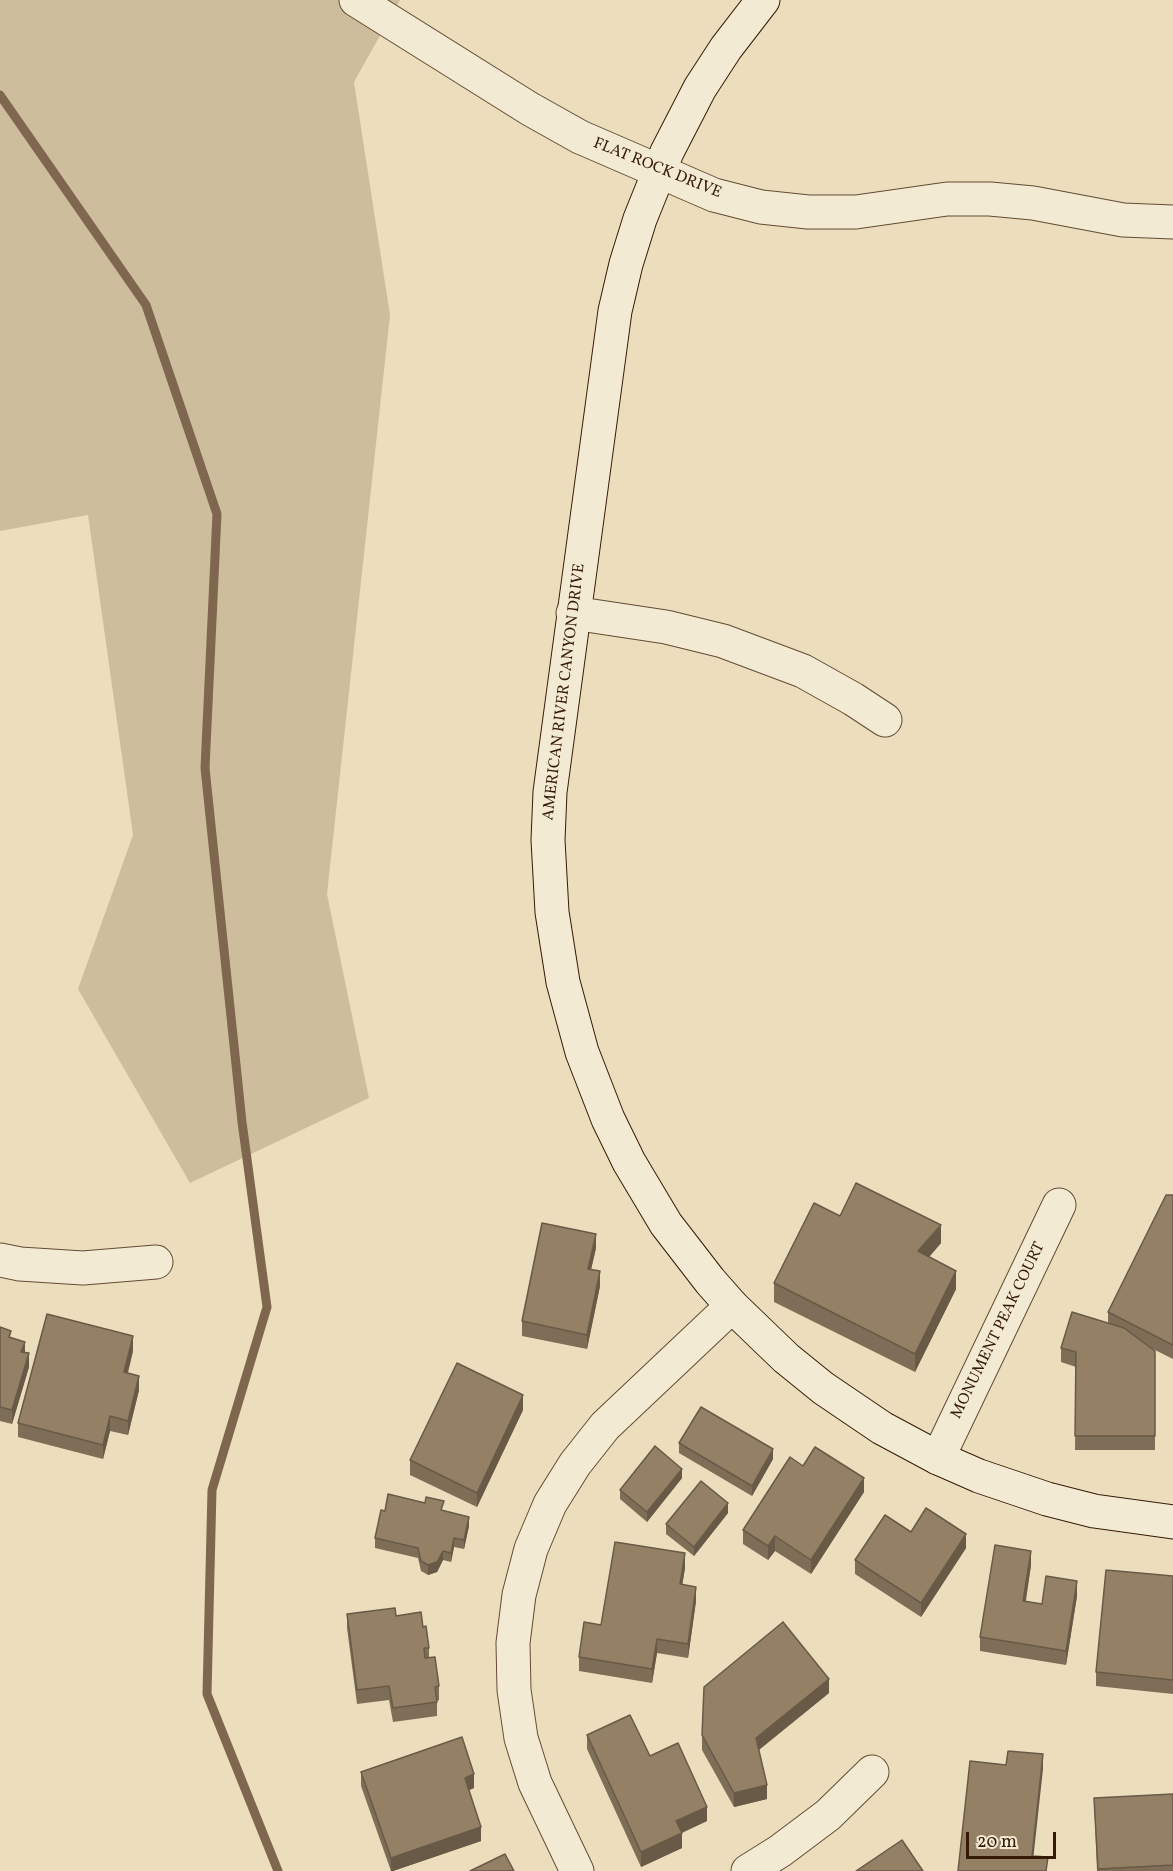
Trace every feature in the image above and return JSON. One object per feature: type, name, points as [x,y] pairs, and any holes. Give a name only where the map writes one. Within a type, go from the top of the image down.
[{"type":"street","name":"FLAT ROCK DRIVE","points":[[356,0],[540,115],[580,137],[714,195],[760,207],[808,212],[856,212],[947,200],[990,199],[1033,203],[1123,220],[1173,222]]},
{"type":"street","name":"AMERICAN RIVER CANYON DRIVE","points":[[763,0],[726,48],[700,88],[658,172],[626,264],[615,311],[550,792],[548,840],[552,912],[563,982],[582,1052],[608,1119],[629,1162],[666,1224],[710,1281],[732,1306],[786,1358],[823,1388],[882,1428],[938,1458],[979,1476],[1047,1499],[1094,1511],[1173,1522]]},
{"type":"street","points":[[573,613],[666,627],[723,640],[803,671],[885,720]]},
{"type":"street","name":"MONUMENT PEAK COURT","points":[[938,1458],[1059,1205]]},
{"type":"street","points":[[0,1260],[20,1264],[83,1268],[156,1262]]},
{"type":"street","points":[[577,1871],[535,1784],[521,1738],[514,1690],[513,1643],[519,1595],[531,1549],[550,1504],[575,1464],[605,1426],[732,1306]]},
{"type":"street","points":[[748,1871],[780,1851],[828,1815],[872,1772]]},
{"type":"shaded area","points":[[0,0],[400,0],[354,82],[390,315],[327,894],[369,1098],[190,1183],[78,989],[133,835],[88,515],[0,531]]},
{"type":"building","points":[[856,1183],[941,1225],[918,1251],[956,1271],[915,1354],[774,1283],[814,1203],[840,1216]]},
{"type":"building","points":[[1166,1195],[1173,1195],[1173,1345],[1108,1312]]},
{"type":"building","points":[[542,1223],[596,1234],[588,1269],[600,1271],[587,1335],[522,1321]]},
{"type":"building","points":[[1072,1312],[1124,1328],[1155,1351],[1155,1436],[1075,1436],[1076,1352],[1061,1348]]},
{"type":"building","points":[[47,1314],[133,1336],[124,1372],[139,1376],[128,1421],[110,1416],[103,1445],[18,1423]]},
{"type":"building","points":[[0,1327],[11,1331],[9,1337],[25,1342],[21,1352],[29,1353],[12,1410],[0,1407]]},
{"type":"building","points":[[457,1363],[523,1395],[477,1493],[410,1460]]},
{"type":"building","points":[[701,1407],[773,1449],[752,1486],[679,1443]]},
{"type":"building","points":[[655,1446],[682,1469],[647,1512],[620,1490]]},
{"type":"building","points":[[815,1447],[864,1478],[811,1560],[775,1536],[768,1546],[743,1530],[790,1457],[803,1466]]},
{"type":"building","points":[[701,1481],[728,1503],[694,1547],[666,1524]]},
{"type":"building","points":[[388,1494],[425,1503],[426,1497],[444,1501],[441,1510],[469,1517],[464,1540],[454,1538],[451,1553],[443,1551],[437,1562],[428,1565],[421,1561],[418,1548],[375,1538],[381,1510],[385,1511]]},
{"type":"building","points":[[926,1508],[966,1534],[921,1603],[855,1560],[885,1515],[911,1532]]},
{"type":"building","points":[[615,1542],[685,1553],[680,1584],[696,1587],[688,1644],[657,1639],[652,1669],[579,1657],[584,1622],[601,1625]]},
{"type":"building","points":[[995,1545],[1031,1551],[1023,1601],[1042,1604],[1046,1576],[1077,1581],[1066,1651],[980,1637]]},
{"type":"building","points":[[1106,1570],[1173,1576],[1173,1680],[1096,1672]]},
{"type":"building","points":[[395,1608],[396,1616],[421,1612],[423,1627],[426,1626],[429,1648],[424,1648],[425,1658],[435,1657],[439,1686],[435,1687],[437,1702],[393,1708],[389,1686],[357,1690],[347,1614]]},
{"type":"building","points":[[783,1622],[829,1679],[756,1738],[767,1785],[734,1793],[702,1735],[704,1687]]},
{"type":"building","points":[[630,1715],[650,1756],[678,1743],[707,1807],[676,1821],[682,1833],[641,1852],[587,1735]]},
{"type":"building","points":[[462,1737],[474,1774],[465,1778],[481,1827],[391,1858],[361,1772]]},
{"type":"building","points":[[1008,1751],[1043,1754],[1032,1856],[1048,1857],[1046,1871],[958,1871],[970,1761],[1006,1765]]},
{"type":"building","points":[[1173,1794],[1173,1865],[1098,1869],[1094,1798]]},
{"type":"building","points":[[902,1840],[923,1871],[856,1871]]},
{"type":"building","points":[[505,1854],[514,1871],[470,1871]]},
{"type":"waterway","points":[[0,95],[146,305],[217,514],[205,768],[242,1122],[267,1307],[212,1490],[207,1694],[278,1871]]}]
